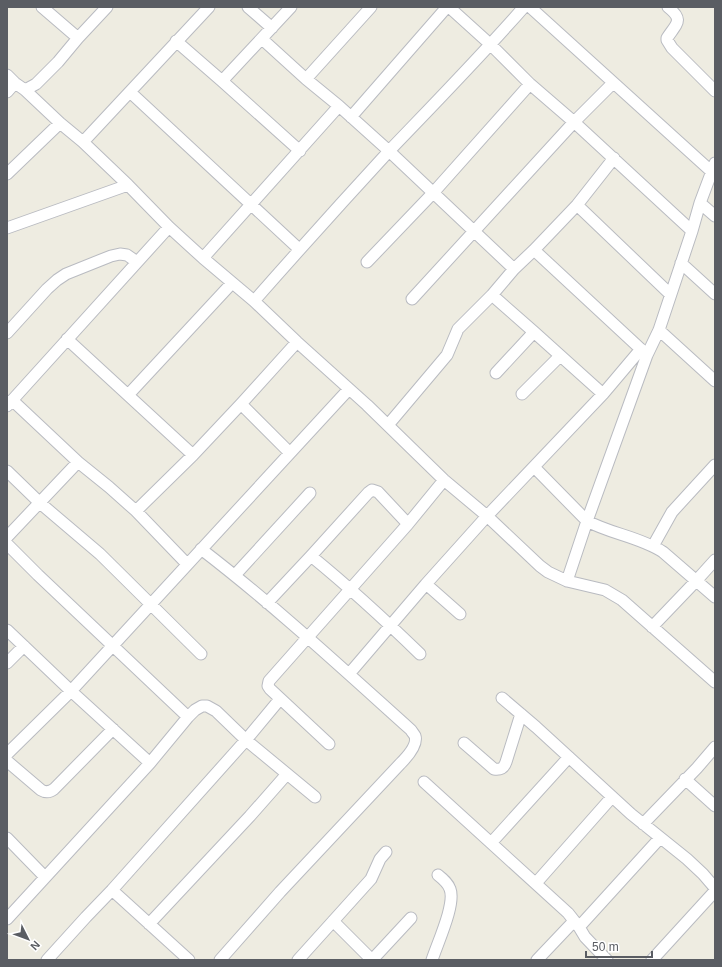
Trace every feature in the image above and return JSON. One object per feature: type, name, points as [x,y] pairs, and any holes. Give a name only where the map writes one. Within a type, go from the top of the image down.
[{"type":"street","points":[[42,7],[78,38]]},
{"type":"street","points":[[25,90],[36,84],[58,62],[107,7]]},
{"type":"street","points":[[83,142],[209,7]]},
{"type":"street","points":[[248,7],[272,28]]},
{"type":"street","points":[[222,81],[291,7]]},
{"type":"street","points":[[306,79],[371,7]]},
{"type":"street","points":[[351,117],[448,7],[491,45],[530,84],[614,158],[692,231]]},
{"type":"street","points":[[254,301],[389,151],[491,45],[524,7]]},
{"type":"street","points":[[349,674],[426,584],[487,516],[602,394],[644,352],[659,330],[700,203],[713,168],[613,83],[530,7]]},
{"type":"street","points":[[668,7],[677,15],[678,19],[667,40],[672,48],[715,91]]},
{"type":"street","points":[[262,38],[306,79],[339,106],[389,151],[514,269]]},
{"type":"street","points":[[176,41],[300,151]]},
{"type":"street","points":[[7,74],[15,83],[25,90],[60,123],[83,142],[169,227],[254,301],[388,425],[444,480],[487,516],[540,566],[548,572],[567,581],[605,590],[613,594],[622,600],[715,682]]},
{"type":"street","points":[[7,92],[15,83]]},
{"type":"street","points":[[412,299],[574,122],[613,83]]},
{"type":"street","points":[[367,262],[433,192],[530,84]]},
{"type":"street","points":[[130,92],[300,249]]},
{"type":"street","points":[[203,258],[339,106]]},
{"type":"street","points":[[7,174],[60,123]]},
{"type":"street","points":[[388,425],[447,355],[458,329],[492,295],[514,269],[577,206],[614,158]]},
{"type":"street","points":[[7,228],[128,185]]},
{"type":"street","points":[[700,203],[715,216]]},
{"type":"street","points":[[577,206],[670,294]]},
{"type":"street","points":[[169,227],[9,403],[136,511],[187,564]]},
{"type":"street","points":[[534,250],[644,352]]},
{"type":"street","points":[[7,333],[47,289],[66,274],[111,256],[120,254],[127,255],[137,262]]},
{"type":"street","points":[[681,263],[715,294]]},
{"type":"street","points":[[128,395],[232,283]]},
{"type":"street","points":[[492,295],[602,394]]},
{"type":"street","points":[[659,330],[715,381]]},
{"type":"street","points":[[496,372],[534,332]]},
{"type":"street","points":[[67,339],[193,455]]},
{"type":"street","points":[[136,511],[193,455],[297,342]]},
{"type":"street","points":[[567,581],[644,352]]},
{"type":"street","points":[[522,394],[560,356]]},
{"type":"street","points":[[7,754],[71,691],[200,549],[349,389]]},
{"type":"street","points":[[241,404],[290,453]]},
{"type":"street","points":[[7,538],[78,462]]},
{"type":"street","points":[[653,546],[672,512],[715,465]]},
{"type":"street","points":[[534,466],[587,521],[598,527],[653,546],[663,552],[715,597]]},
{"type":"street","points":[[7,472],[100,554],[201,654]]},
{"type":"street","points":[[329,744],[270,689],[268,686],[269,681],[408,524],[444,480]]},
{"type":"street","points":[[267,603],[372,490],[378,492],[408,524]]},
{"type":"street","points":[[235,575],[310,493]]},
{"type":"street","points":[[7,544],[188,717]]},
{"type":"street","points":[[200,549],[235,575],[308,637],[411,730],[415,736],[415,742],[410,753],[220,960]]},
{"type":"street","points":[[311,556],[350,588],[391,625],[420,654]]},
{"type":"street","points":[[652,627],[715,560]]},
{"type":"street","points":[[426,584],[460,614]]},
{"type":"street","points":[[7,630],[150,763]]},
{"type":"street","points":[[7,663],[24,646]]},
{"type":"street","points":[[502,698],[643,824],[687,859],[715,888]]},
{"type":"street","points":[[47,960],[112,890],[246,740],[280,699]]},
{"type":"street","points":[[7,920],[150,763],[188,717],[202,706],[207,706],[216,712],[246,740],[315,797]]},
{"type":"street","points":[[464,743],[494,769],[498,770],[502,768],[506,762],[521,714]]},
{"type":"street","points":[[7,761],[41,790],[50,792],[113,729]]},
{"type":"street","points":[[643,824],[715,747]]},
{"type":"street","points":[[491,843],[569,757]]},
{"type":"street","points":[[149,924],[250,816],[287,774]]},
{"type":"street","points":[[686,779],[715,806]]},
{"type":"street","points":[[424,782],[568,913],[585,937],[607,960]]},
{"type":"street","points":[[536,883],[612,797]]},
{"type":"street","points":[[7,838],[45,878]]},
{"type":"street","points":[[537,960],[577,924],[660,838]]},
{"type":"street","points":[[298,960],[371,879],[380,859],[386,852]]},
{"type":"street","points":[[432,960],[446,919],[452,895],[450,887],[438,875]]},
{"type":"street","points":[[112,890],[189,960]]},
{"type":"street","points":[[652,960],[715,891]]},
{"type":"street","points":[[333,921],[372,960],[411,918]]}]
